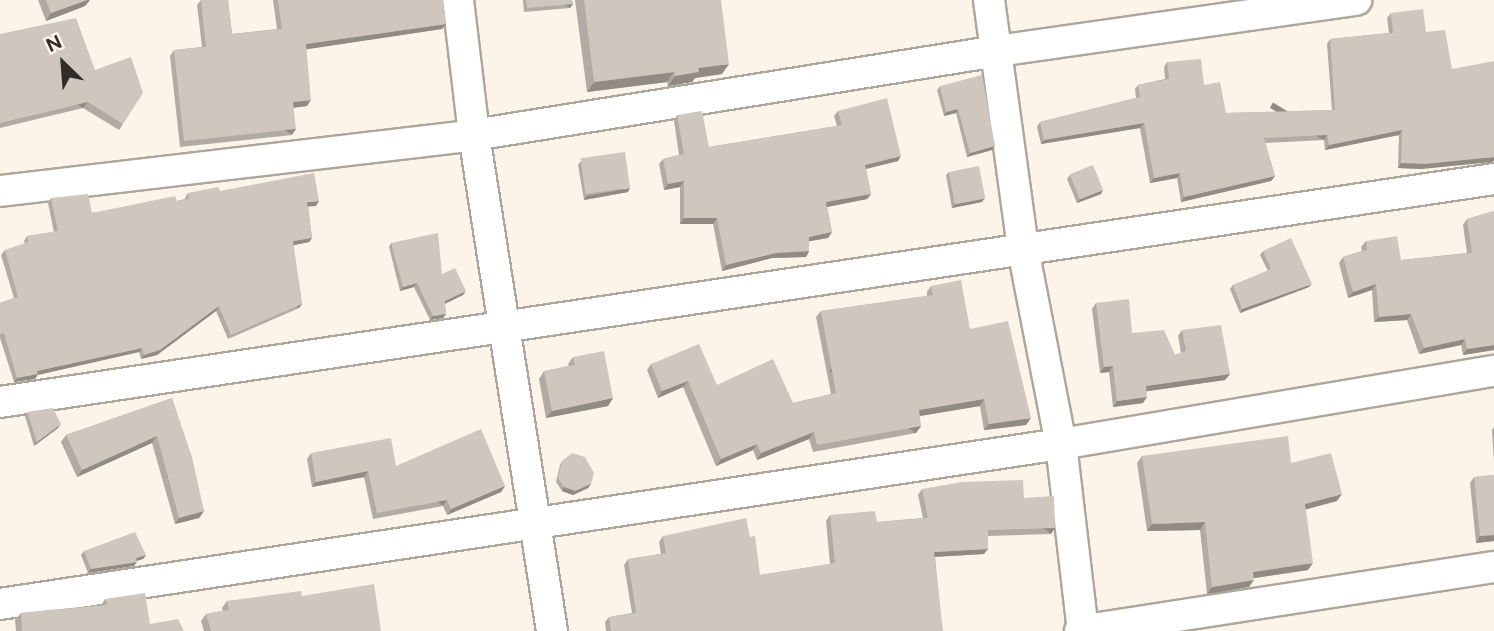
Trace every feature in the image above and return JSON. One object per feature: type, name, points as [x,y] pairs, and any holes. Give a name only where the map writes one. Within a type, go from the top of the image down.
[{"type":"street","points":[[458,0],[474,135],[552,631]]},
{"type":"street","points":[[989,0],[1023,249],[1061,444],[1082,631],[1494,567]]},
{"type":"street","points":[[0,191],[474,135],[997,51],[1356,0]]},
{"type":"street","points":[[0,402],[1494,180]]},
{"type":"street","points":[[0,604],[1061,444],[1494,371]]},
{"type":"building","points":[[46,0],[87,0],[51,13]]},
{"type":"building","points":[[201,0],[228,0],[232,34],[282,29],[278,0],[443,0],[446,24],[306,44],[311,100],[293,102],[296,129],[184,141],[174,50],[206,47]]},
{"type":"building","points":[[526,0],[572,0],[573,4],[527,8]]},
{"type":"building","points":[[584,0],[721,0],[729,64],[698,68],[699,72],[675,76],[674,72],[594,82]]},
{"type":"building","points":[[1423,9],[1426,32],[1445,30],[1452,69],[1494,61],[1494,157],[1425,164],[1401,163],[1402,130],[1329,145],[1327,135],[1264,138],[1275,176],[1184,197],[1180,173],[1154,178],[1144,123],[1044,140],[1040,122],[1140,97],[1138,85],[1169,79],[1167,62],[1201,59],[1204,85],[1220,82],[1226,113],[1335,110],[1330,39],[1393,33],[1391,13]]},
{"type":"building","points":[[76,18],[95,70],[131,57],[143,93],[123,124],[88,102],[0,123],[0,34]]},
{"type":"building","points":[[982,75],[995,146],[970,153],[958,109],[946,112],[940,86]]},
{"type":"building","points":[[887,98],[901,156],[865,165],[871,194],[826,202],[832,232],[809,237],[809,251],[776,253],[726,265],[717,218],[684,218],[684,181],[668,184],[663,159],[684,154],[677,115],[702,111],[709,147],[842,125],[838,111]]},
{"type":"building","points":[[625,152],[630,188],[585,194],[580,158]]},
{"type":"building","points":[[1093,165],[1103,190],[1080,199],[1070,174]]},
{"type":"building","points":[[979,166],[985,198],[955,204],[949,172]]},
{"type":"building","points":[[314,173],[319,201],[307,202],[312,238],[293,241],[302,304],[231,335],[219,306],[160,350],[144,355],[142,348],[37,371],[38,374],[17,378],[4,333],[0,334],[0,303],[18,297],[5,250],[28,242],[27,236],[58,231],[51,198],[88,194],[92,213],[175,196],[177,201],[189,199],[188,193],[218,187],[220,191]]},
{"type":"building","points":[[1494,211],[1494,345],[1467,349],[1465,339],[1424,348],[1411,314],[1379,317],[1376,284],[1353,292],[1343,257],[1367,250],[1366,241],[1397,236],[1401,260],[1472,253],[1467,219]]},
{"type":"building","points":[[438,233],[442,274],[455,268],[466,291],[445,301],[446,314],[433,316],[417,283],[403,287],[391,243]]},
{"type":"building","points":[[1291,238],[1312,284],[1242,309],[1233,285],[1271,269],[1263,251]]},
{"type":"building","points":[[961,280],[970,329],[1008,321],[1031,418],[989,424],[984,399],[919,410],[921,426],[817,445],[814,432],[761,453],[757,444],[721,459],[688,381],[662,391],[651,364],[699,344],[717,385],[773,359],[793,403],[836,393],[821,311],[933,295],[931,286]]},
{"type":"building","points":[[1129,299],[1132,333],[1164,330],[1175,355],[1186,351],[1182,330],[1221,325],[1230,374],[1146,386],[1147,397],[1117,401],[1113,366],[1104,367],[1096,303]]},
{"type":"building","points":[[604,351],[613,398],[552,411],[544,371],[575,365],[573,357]]},
{"type":"building","points":[[172,398],[192,457],[204,511],[179,518],[157,436],[82,470],[66,435]]},
{"type":"building","points":[[53,408],[61,424],[37,442],[27,412]]},
{"type":"building","points":[[481,429],[505,486],[451,509],[447,500],[377,513],[368,471],[316,482],[311,453],[391,438],[396,466]]},
{"type":"building","points":[[1288,436],[1291,463],[1331,453],[1342,494],[1305,504],[1313,563],[1253,572],[1254,580],[1212,587],[1205,522],[1152,524],[1142,456]]},
{"type":"building","points":[[572,453],[585,457],[594,473],[591,484],[575,491],[564,487],[558,478],[562,461]]},
{"type":"building","points":[[1494,475],[1494,535],[1480,536],[1474,477]]},
{"type":"building","points":[[1023,480],[1024,498],[1054,496],[1055,528],[988,530],[988,549],[934,552],[943,631],[611,631],[609,617],[636,613],[628,559],[666,553],[663,536],[746,518],[750,537],[755,536],[760,575],[835,563],[830,515],[875,511],[877,522],[928,518],[922,489],[962,482]]},
{"type":"building","points":[[135,532],[146,555],[136,558],[137,562],[91,569],[84,551]]},
{"type":"building","points":[[374,584],[381,631],[211,631],[206,614],[229,610],[227,601],[301,591],[302,596]]},
{"type":"building","points":[[145,593],[150,624],[178,619],[184,631],[22,631],[21,613],[107,605],[105,599]]}]
